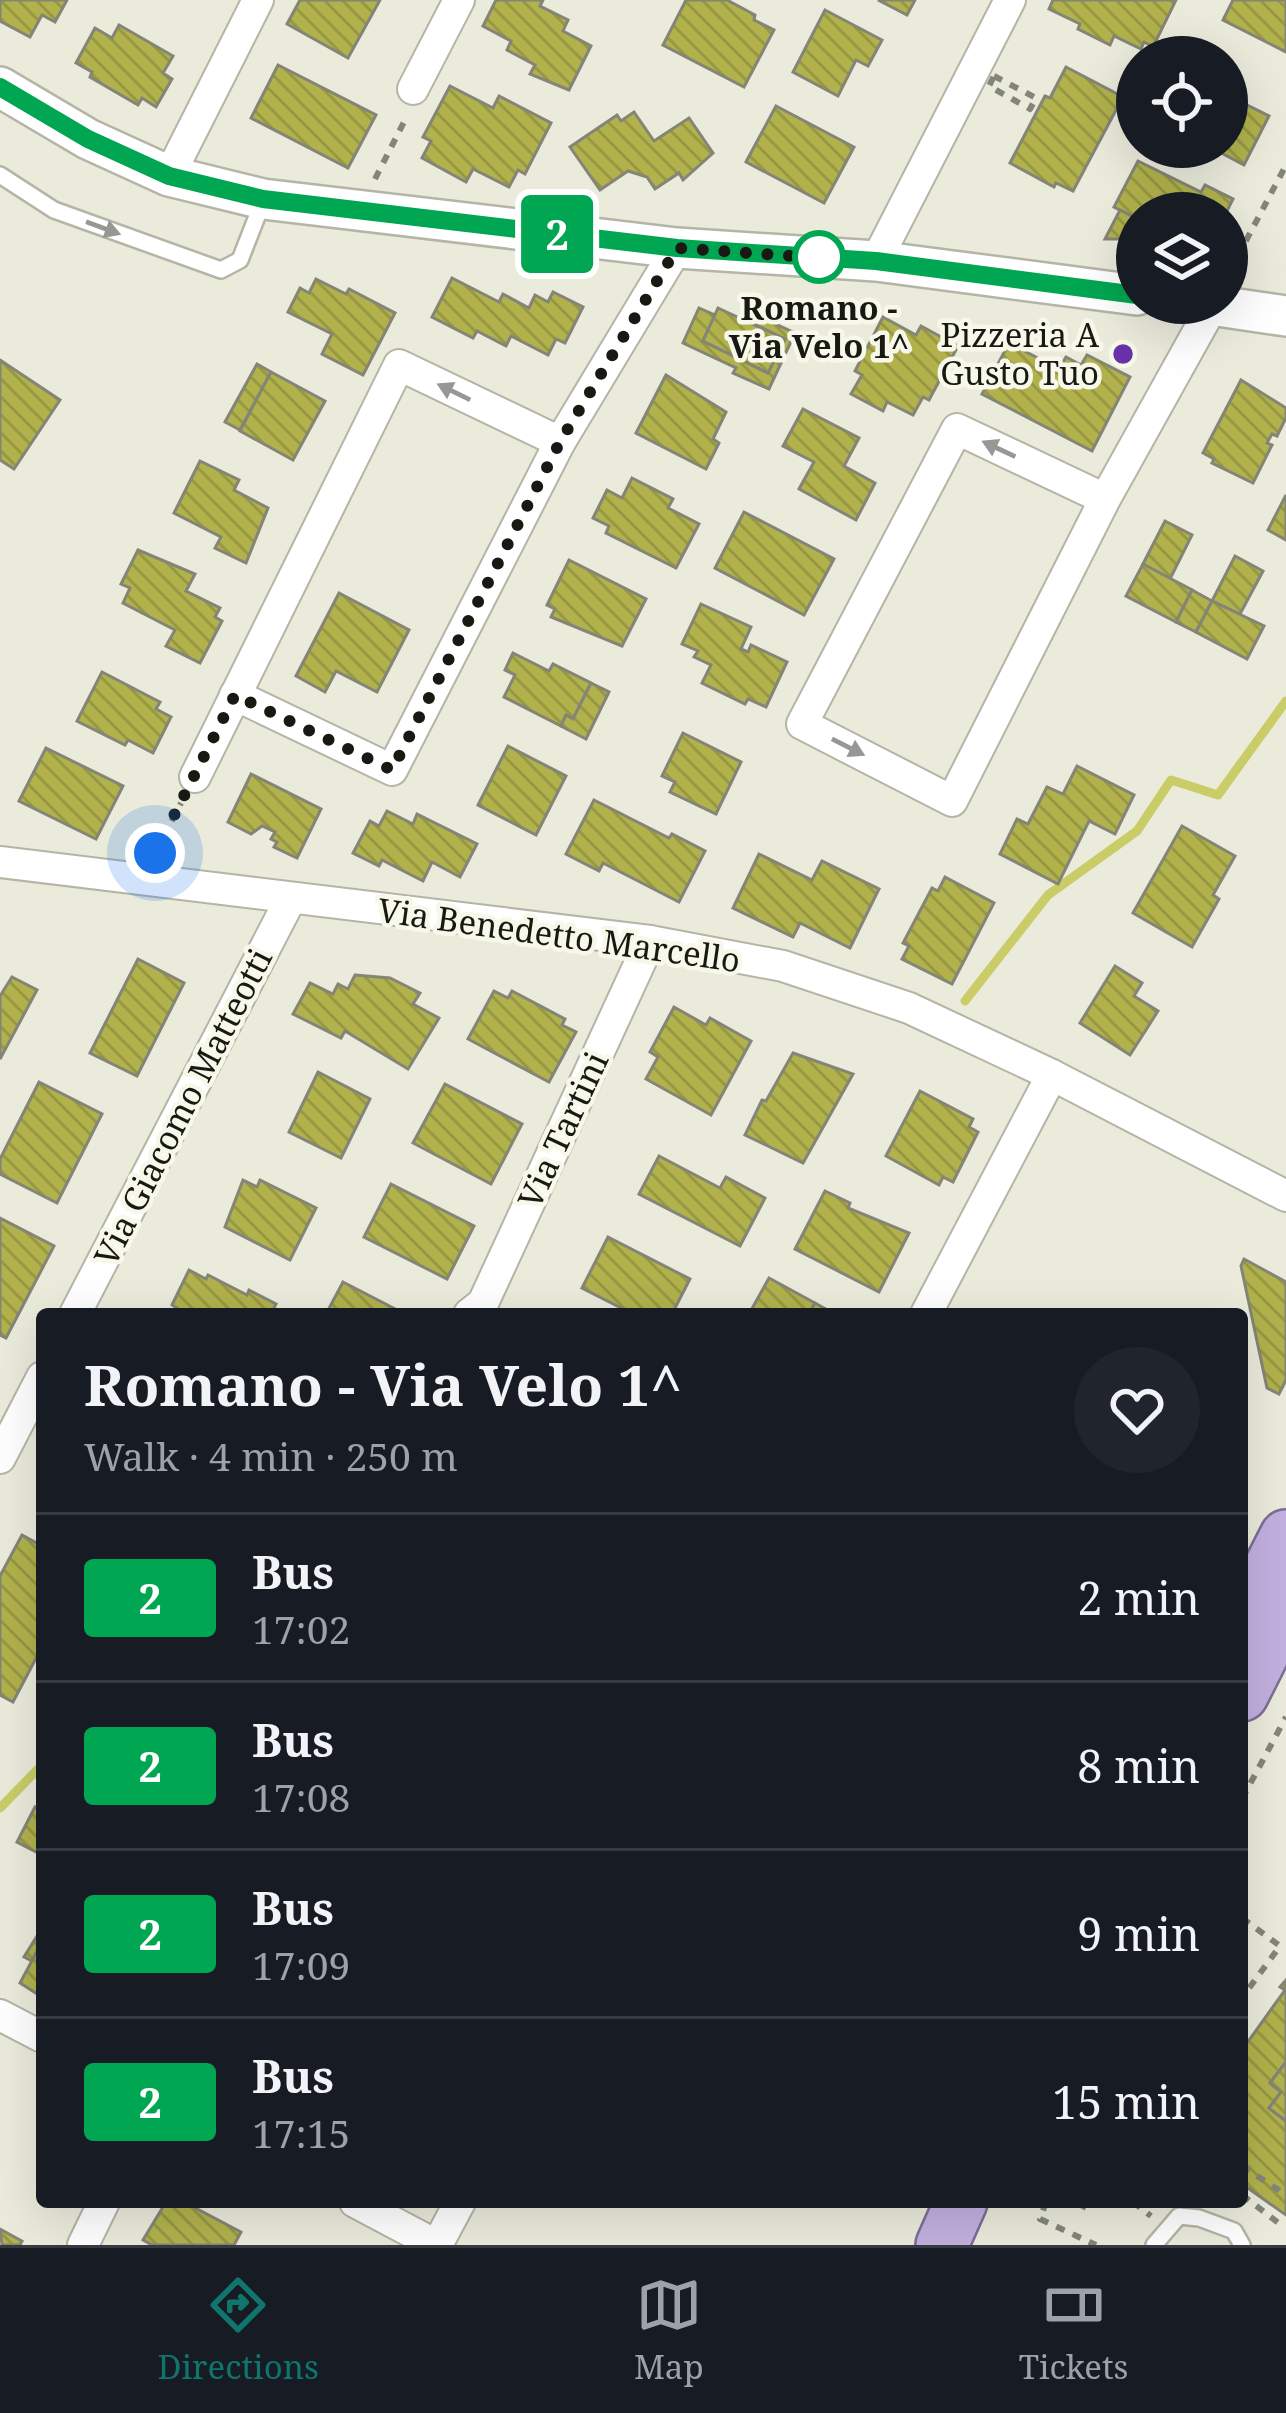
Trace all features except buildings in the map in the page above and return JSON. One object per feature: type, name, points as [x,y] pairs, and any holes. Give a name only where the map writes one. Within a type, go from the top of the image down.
[{"type":"highway","points":[[1248,1610],[1286,1536]]},
{"type":"highway","points":[[1248,1683],[1286,1607]]},
{"type":"highway","points":[[942,2245],[958,2208]]},
{"type":"highway","points":[[977,2245],[992,2208]]},
{"type":"street","points":[[169,176],[258,0]]},
{"type":"street","points":[[413,89],[459,0]]},
{"type":"street","points":[[876,261],[1010,0]]},
{"type":"street","points":[[0,87],[88,139],[169,176],[263,199],[677,248],[876,261],[1116,292]]},
{"type":"street","points":[[235,695],[392,770],[560,442],[677,248]]},
{"type":"street","points":[[1248,305],[1286,316]]},
{"type":"street","points":[[1105,499],[957,429],[802,724],[952,801],[1197,324]]},
{"type":"street","points":[[195,777],[399,365],[560,442]]},
{"type":"street","name":"Via Benedetto Marcello","points":[[0,862],[650,940],[783,967],[909,1008],[1052,1075],[1286,1196]]},
{"type":"street","name":"Via Giacomo Matteotti","points":[[78,1308],[290,900]]},
{"type":"street","name":"Via Tartini","points":[[477,1308],[483,1303],[650,940]]},
{"type":"street","points":[[929,1308],[1052,1075]]},
{"type":"street","points":[[0,1458],[36,1389]]},
{"type":"street","points":[[0,2015],[36,2034]]},
{"type":"street","points":[[83,2245],[101,2208]]},
{"type":"street","points":[[366,2208],[437,2245],[457,2208]]},
{"type":"lane","points":[[0,175],[54,210],[221,270],[240,260],[263,199]]},
{"type":"lane","points":[[1154,2245],[1179,2216],[1234,2231],[1242,2245]]},
{"type":"path","points":[[994,76],[1036,98],[1030,109],[989,86],[994,76]]},
{"type":"path","points":[[359,210],[410,110],[413,89]]},
{"type":"path","points":[[1248,232],[1286,165]]},
{"type":"path","points":[[155,853],[195,777]]},
{"type":"path","points":[[1248,1788],[1286,1717]]},
{"type":"path","points":[[1248,1922],[1283,1942],[1248,1989]]},
{"type":"path","points":[[1248,2170],[1286,2195]]},
{"type":"path","points":[[1248,2200],[1281,2225]]},
{"type":"path","points":[[1044,2208],[1040,2218],[1096,2245]]},
{"type":"path","points":[[1141,2208],[1151,2216]]},
{"type":"waterway","points":[[965,1001],[1048,895],[1137,831],[1171,780],[1218,795],[1286,701]]},
{"type":"waterway","points":[[0,1808],[36,1771]]},
{"type":"bus line","name":"2","points":[[0,87],[88,139],[169,176],[263,199],[677,248],[876,261],[1116,292]]},
{"type":"place","name":"Romano - Via Velo 1^","points":[[819,257]]},
{"type":"place","name":"Pizzeria A Gusto Tuo","points":[[1123,354]]},
{"type":"route","points":[[155,853],[235,695],[392,770],[560,442],[677,248],[836,259],[819,257]]}]
